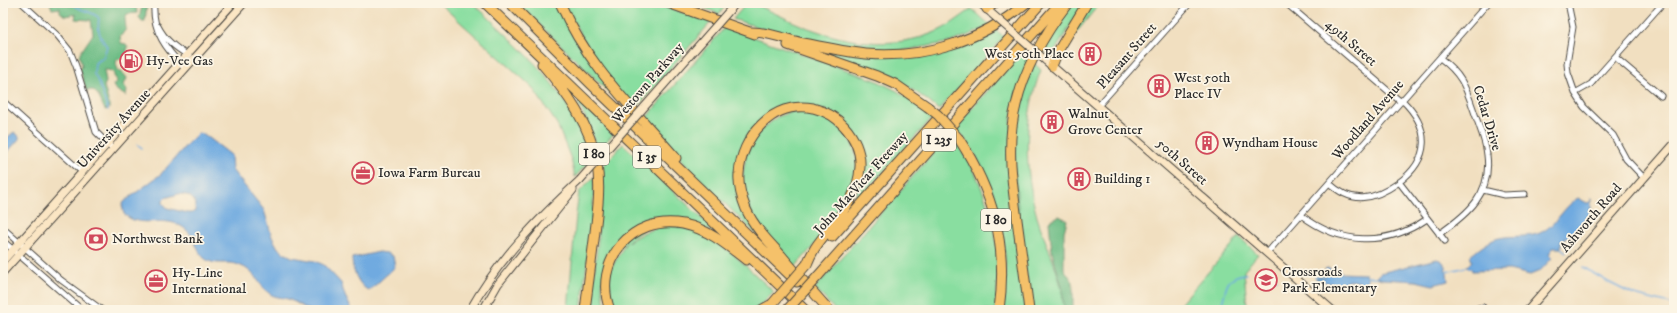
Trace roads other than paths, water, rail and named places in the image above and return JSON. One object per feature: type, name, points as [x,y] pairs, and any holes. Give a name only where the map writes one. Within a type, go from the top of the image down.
[{"type":"highway","name":"I 80","points":[[485,3],[508,25],[548,70],[565,92],[581,119],[591,142],[596,163],[599,197],[585,310]]},
{"type":"highway","name":"I 35","points":[[510,3],[590,83],[828,310]]},
{"type":"highway","points":[[560,3],[576,36],[600,72],[708,196]]},
{"type":"highway","name":"I 80","points":[[668,3],[877,76],[895,84],[938,115],[959,139],[982,178],[997,222],[1002,268],[999,310]]},
{"type":"highway","points":[[684,3],[731,25]]},
{"type":"highway","points":[[986,9],[995,3]]},
{"type":"highway","points":[[750,32],[760,31],[800,43],[859,53],[887,55],[910,54],[953,44],[974,36],[994,26],[1026,3]]},
{"type":"highway","name":"John MacVicar Freeway","points":[[769,307],[1041,3]]},
{"type":"highway","name":"John MacVicar Freeway","points":[[787,310],[1060,3]]},
{"type":"highway","points":[[1029,310],[1011,173],[1010,149],[1012,126],[1016,106],[1034,57],[1047,33],[1068,3]]},
{"type":"highway","points":[[1048,63],[1058,51],[1088,3]]},
{"type":"highway","name":"I 35","points":[[508,25],[785,290],[803,309]]},
{"type":"highway","points":[[807,264],[815,248],[839,218],[851,199],[858,178],[860,166],[859,154],[850,132],[841,122],[830,115],[808,107],[795,108],[771,116],[758,128],[748,141],[742,156],[739,184],[747,211],[758,228],[828,310]]},
{"type":"highway","points":[[610,310],[605,290],[605,277],[609,263],[615,251],[634,233],[650,226],[666,223],[683,224],[695,227],[714,236],[785,290]]},
{"type":"highway","points":[[792,310],[818,276]]},
{"type":"highway","points":[[761,310],[769,307]]},
{"type":"main road","name":"University Avenue","points":[[3,272],[16,252],[110,146],[179,63],[233,3]]},
{"type":"main road","name":"University Avenue","points":[[22,245],[82,172],[110,146],[185,69],[244,3]]},
{"type":"main road","name":"Westown Parkway","points":[[470,310],[486,283],[511,250],[538,220],[580,180],[736,3]]},
{"type":"main road","name":"50th Street","points":[[986,9],[1332,310]]},
{"type":"main road","name":"Ashworth Road","points":[[1528,310],[1674,144]]},
{"type":"main road","name":"Westown Parkway","points":[[483,310],[498,284],[565,201],[580,180]]},
{"type":"main road","name":"University Avenue","points":[[3,261],[16,252]]},
{"type":"street","points":[[22,3],[57,35],[70,51],[76,66],[94,127],[99,137],[110,146]]},
{"type":"street","points":[[154,3],[154,16],[162,42],[185,69]]},
{"type":"street","name":"Pleasant Street","points":[[1098,106],[1190,3]]},
{"type":"street","name":"49th Street","points":[[1286,3],[1402,101],[1416,115],[1420,124],[1424,143],[1418,162],[1413,170],[1383,193],[1364,198],[1350,197],[1341,193],[1329,183]]},
{"type":"street","name":"Woodland Avenue","points":[[1267,253],[1488,3]]},
{"type":"street","points":[[1568,3],[1574,27],[1567,64],[1568,73],[1575,93],[1584,107],[1613,135],[1626,159],[1644,178]]},
{"type":"street","points":[[1575,93],[1591,84],[1663,3]]},
{"type":"street","points":[[156,24],[171,43],[181,52],[194,59]]},
{"type":"street","points":[[1615,57],[1661,96]]},
{"type":"street","name":"Cedar Drive","points":[[1439,234],[1468,213],[1483,190],[1488,168],[1484,140],[1463,82],[1454,68],[1440,58]]},
{"type":"street","points":[[3,101],[82,172]]},
{"type":"street","points":[[1399,182],[1445,241]]},
{"type":"street","points":[[1483,190],[1504,195],[1525,194]]},
{"type":"street","points":[[1301,215],[1326,231],[1343,237],[1362,239],[1381,237],[1406,231],[1414,228],[1427,219]]},
{"type":"street","points":[[3,228],[61,280],[102,310]]},
{"type":"street","points":[[3,241],[82,310]]},
{"type":"street","points":[[1470,310],[1483,307]]},
{"type":"water","points":[[14,132],[19,136],[19,139],[3,157],[3,141]]},
{"type":"water","points":[[198,133],[204,134],[231,155],[232,170],[264,210],[272,237],[278,248],[292,257],[315,261],[324,265],[341,283],[345,296],[352,310],[312,311],[288,299],[272,295],[253,274],[245,268],[230,263],[212,262],[204,258],[189,232],[179,225],[165,222],[136,221],[124,214],[122,205],[125,201],[161,174]],"holes":[[[178,194],[187,195],[193,199],[196,204],[195,211],[188,213],[167,208],[163,203],[163,200]]]},
{"type":"water","points":[[1578,198],[1587,203],[1590,202],[1592,198],[1593,199],[1591,203],[1591,211],[1577,233],[1561,240],[1561,248],[1553,248],[1549,254],[1552,258],[1540,271],[1530,275],[1509,270],[1472,271],[1471,267],[1466,267],[1472,261],[1470,256],[1491,241],[1504,237],[1538,234],[1547,229],[1573,201]]},
{"type":"water","points":[[379,252],[387,253],[393,256],[395,267],[369,291],[356,277],[352,258]]},
{"type":"water","points":[[1437,259],[1442,261],[1446,266],[1448,281],[1433,285],[1416,281],[1382,279],[1376,277],[1380,273]]},
{"type":"water","points":[[1328,268],[1339,273],[1366,274],[1368,281],[1357,286],[1359,282],[1355,281],[1333,284],[1317,281],[1316,278],[1325,277],[1327,275],[1325,269]]},
{"type":"waterway","points":[[72,3],[99,18],[98,27],[107,47],[103,58],[95,63],[94,74],[99,83],[108,110]]},
{"type":"waterway","points":[[137,144],[142,148]]},
{"type":"waterway","points":[[1561,248],[1566,252]]},
{"type":"waterway","points":[[1446,272],[1472,267]]},
{"type":"waterway","points":[[1583,267],[1634,295],[1674,305]]},
{"type":"waterway","points":[[1219,310],[1229,282],[1232,278],[1238,275],[1246,274]]},
{"type":"waterway","points":[[1315,277],[1327,275]]},
{"type":"waterway","points":[[1366,277],[1376,277]]},
{"type":"waterway","points":[[1271,278],[1277,279]]},
{"type":"place","name":"West 50th Place","points":[[1090,54]]},
{"type":"place","name":"Hy-Vee Gas","points":[[131,61]]},
{"type":"place","name":"West 50th Place IV","points":[[1159,86]]},
{"type":"place","name":"Walnut Grove Center","points":[[1052,122]]},
{"type":"place","name":"Wyndham House","points":[[1207,143]]},
{"type":"place","name":"Iowa Farm Bureau","points":[[363,173]]},
{"type":"place","name":"Building 1","points":[[1079,179]]},
{"type":"place","name":"Northwest Bank","points":[[96,239]]},
{"type":"place","name":"Crossroads Park Elementary","points":[[1266,280]]},
{"type":"place","name":"Hy-Line International","points":[[156,281]]}]
